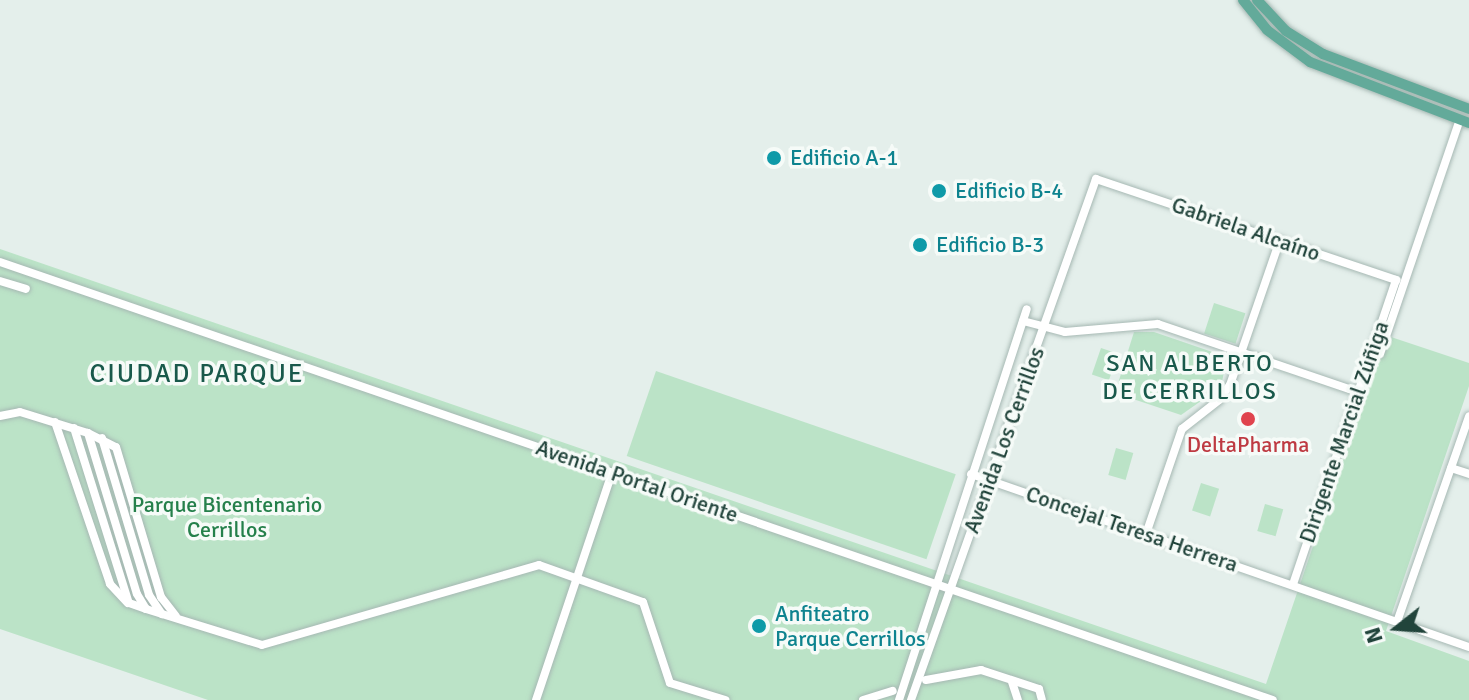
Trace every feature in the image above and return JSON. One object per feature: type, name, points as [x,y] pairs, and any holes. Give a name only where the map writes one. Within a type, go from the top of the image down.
[{"type":"main road","points":[[1243,0],[1300,57],[1464,121]]},
{"type":"main road","points":[[1257,0],[1286,31],[1323,54],[1469,109]]},
{"type":"street","points":[[1380,354],[1464,121]]},
{"type":"street","name":"Gabriela Alcaíno","points":[[1096,179],[1396,280]]},
{"type":"street","name":"Avenida Los Cerrillos","points":[[911,700],[1096,179]]},
{"type":"street","points":[[1146,534],[1182,429],[1225,394],[1280,240]]},
{"type":"street","name":"Avenida Portal Oriente","points":[[0,262],[1273,700]]},
{"type":"street","name":"Dirigente Marcial Zúñiga","points":[[1293,585],[1396,280]]},
{"type":"street","points":[[0,281],[26,289]]},
{"type":"street","name":"Avenida Los Cerrillos","points":[[899,700],[940,585],[971,474],[1027,309]]},
{"type":"street","points":[[1023,321],[1044,328],[1076,332],[1147,322],[1358,392]]},
{"type":"street","points":[[0,416],[20,412],[54,420],[102,438],[116,447],[161,597],[180,620]]},
{"type":"street","points":[[1397,622],[1469,416]]},
{"type":"street","points":[[54,420],[62,432],[110,584],[129,603],[262,645],[527,565],[576,578],[643,602],[670,683],[725,700]]},
{"type":"street","points":[[74,428],[129,603]]},
{"type":"street","points":[[88,433],[137,594],[146,609]]},
{"type":"street","points":[[102,438],[149,595],[163,614]]},
{"type":"street","points":[[1451,468],[1469,474]]},
{"type":"street","points":[[536,700],[612,473]]},
{"type":"street","name":"Concejal Teresa Herrera","points":[[971,474],[1469,647]]},
{"type":"street","points":[[926,680],[976,669],[1039,689],[1042,700]]},
{"type":"street","points":[[1012,682],[1018,700]]},
{"type":"street","points":[[863,700],[893,691]]},
{"type":"green space","name":"Parque Bicentenario Cerrillos","points":[[0,249],[1266,684],[1385,335],[1469,363],[1469,386],[1386,631],[1469,661],[1469,700],[208,700],[0,629]]},
{"type":"green space","points":[[1214,303],[1245,313],[1235,344],[1204,333]]},
{"type":"green space","points":[[1134,332],[1154,332],[1227,357],[1221,387],[1181,415],[1115,393]]},
{"type":"green space","points":[[1101,348],[1118,354],[1109,380],[1092,374]]},
{"type":"green space","points":[[656,371],[956,474],[926,559],[627,456]]},
{"type":"green space","points":[[1116,448],[1133,453],[1126,480],[1108,475]]},
{"type":"green space","points":[[1201,483],[1219,489],[1210,516],[1192,511]]},
{"type":"green space","points":[[1265,504],[1283,509],[1276,536],[1257,531]]},
{"type":"place","name":"Edificio A-1","points":[[774,158]]},
{"type":"place","name":"Edificio B-4","points":[[939,191]]},
{"type":"place","name":"Edificio B-3","points":[[920,245]]},
{"type":"place","name":"DeltaPharma","points":[[1248,419]]},
{"type":"place","name":"Anfiteatro Parque Cerrillos","points":[[759,626]]},
{"type":"district","name":"CIUDAD PARQUE","points":[[197,375]]},
{"type":"district","name":"SAN ALBERTO DE CERRILLOS","points":[[1190,378]]}]
